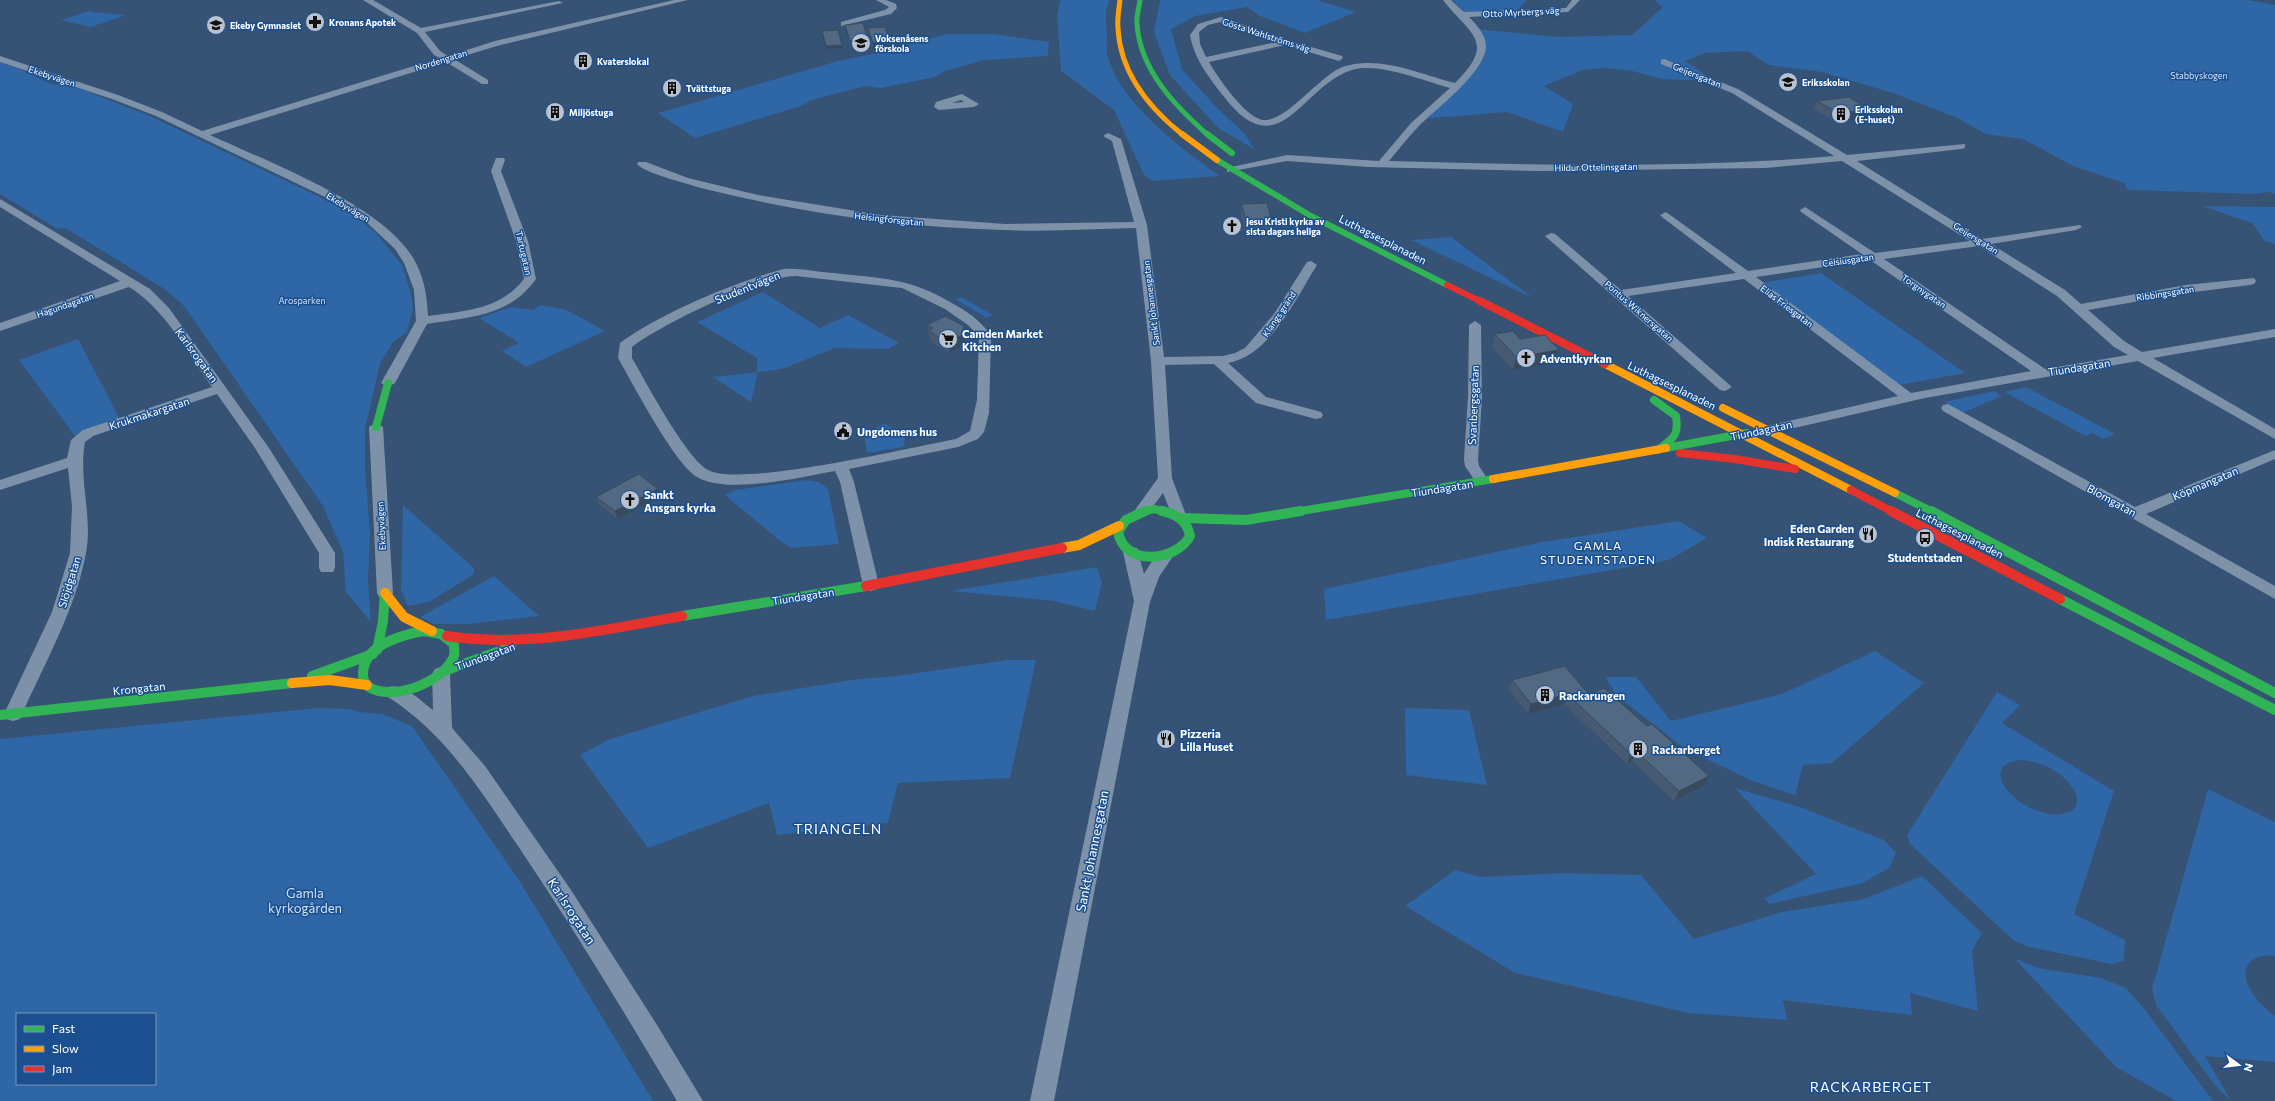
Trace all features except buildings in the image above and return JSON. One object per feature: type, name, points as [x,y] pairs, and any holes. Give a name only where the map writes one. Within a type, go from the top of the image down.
[{"type":"main road","name":"Luthagsesplanaden","points":[[1120,0],[1116,20],[1118,46],[1137,89],[1160,115],[1190,141],[1231,170],[1311,216],[1742,434],[2275,710]]},
{"type":"main road","points":[[1140,0],[1137,20],[1139,39],[1149,66],[1160,87],[1193,123],[1217,143],[1263,173]]},
{"type":"main road","points":[[1594,360],[1676,416],[1679,430],[1678,436],[1668,445],[1655,451]]},
{"type":"main road","name":"Ekebyvägen","points":[[376,427],[388,383]]},
{"type":"main road","name":"Luthagsesplanaden","points":[[1713,403],[1966,528],[2275,693]]},
{"type":"main road","name":"Tiundagatan","points":[[1221,528],[1246,520],[1482,481],[1768,430]]},
{"type":"main road","points":[[1655,451],[1735,459],[1816,473]]},
{"type":"main road","points":[[1154,509],[1181,517],[1191,528],[1194,537],[1182,550],[1165,556],[1149,557],[1129,550],[1119,539],[1119,526],[1131,515],[1143,510],[1154,509]]},
{"type":"main road","name":"Tiundagatan","points":[[1181,517],[1246,520]]},
{"type":"main road","name":"Tiundagatan","points":[[1079,545],[1119,526]]},
{"type":"main road","name":"Tiundagatan","points":[[432,631],[447,636],[470,640],[527,641],[871,585],[1079,545],[1107,546],[1129,550]]},
{"type":"main road","points":[[385,593],[401,615],[412,625],[432,631]]},
{"type":"main road","name":"Ekebyvägen","points":[[375,652],[383,621],[385,593]]},
{"type":"main road","name":"Krongatan","points":[[280,684],[311,676],[375,652],[385,644],[405,635],[432,631]]},
{"type":"main road","points":[[442,672],[454,656],[454,644],[447,636]]},
{"type":"main road","name":"Tiundagatan","points":[[394,692],[423,685],[442,672],[527,641]]},
{"type":"main road","points":[[367,685],[363,676],[364,668],[375,652]]},
{"type":"main road","name":"Krongatan","points":[[6,714],[280,684],[330,680],[367,685],[382,692],[394,692]]},
{"type":"street","points":[[367,0],[420,31],[429,44],[445,58],[485,82]]},
{"type":"street","name":"Nordengatan","points":[[202,134],[445,58],[546,30],[684,0]]},
{"type":"street","points":[[844,24],[891,11],[893,6],[880,0]]},
{"type":"street","name":"Otto Myrbergs väg","points":[[1382,164],[1420,119],[1458,87],[1478,58],[1482,48],[1480,36],[1447,0]]},
{"type":"street","name":"Otto Myrbergs väg","points":[[1461,15],[1568,10],[1576,0]]},
{"type":"street","points":[[1516,12],[1524,2]]},
{"type":"street","points":[[420,31],[559,3]]},
{"type":"street","name":"Gösta Wahlströms väg","points":[[1339,58],[1287,42],[1229,21],[1216,19],[1197,29],[1194,36],[1199,53],[1215,80],[1239,108],[1258,123],[1272,123],[1337,74],[1349,68],[1370,66],[1458,87]]},
{"type":"street","points":[[1204,60],[1287,42]]},
{"type":"street","name":"Ekebyvägen","points":[[0,59],[115,97],[202,134],[331,196],[366,216],[384,231],[410,263],[420,290],[422,321],[388,383]]},
{"type":"street","name":"Geijersgatan","points":[[1664,62],[1728,88],[1767,114],[1981,241],[2061,293],[2081,308],[2120,344],[2275,435]]},
{"type":"street","name":"Sankt Johannesgatan","points":[[1108,136],[1116,139],[1142,225],[1158,361],[1165,478],[1181,517]]},
{"type":"street","name":"Hildur Ottelinsgatan","points":[[1231,170],[1287,158],[1382,164],[1540,168],[1764,165],[1843,158],[1852,159],[1961,146]]},
{"type":"street","name":"Tartugatan","points":[[422,321],[477,313],[496,307],[512,299],[524,289],[530,279],[522,241],[496,171],[500,160]]},
{"type":"street","name":"Helsingforsgatan","points":[[642,164],[711,188],[787,204],[859,216],[935,224],[1005,227],[1142,225]]},
{"type":"street","name":"Karlsrogatan","points":[[0,202],[146,292],[165,311],[262,448],[327,553],[327,568]]},
{"type":"street","name":"Torgnygatan","points":[[1805,210],[1875,256],[2042,373]]},
{"type":"street","name":"Elias Friesgatan","points":[[1666,215],[1908,397]]},
{"type":"street","name":"Celsiusgatan","points":[[1620,294],[1875,256],[1935,250],[1981,241],[2076,228]]},
{"type":"street","name":"Pontus Wiknersgatan","points":[[1551,236],[1620,294],[1725,387]]},
{"type":"street","name":"Klangs gränd","points":[[1158,361],[1216,359],[1240,356],[1259,344],[1311,265]]},
{"type":"street","name":"Studentvägen","points":[[786,272],[906,285],[966,316],[983,330],[985,336],[982,411],[979,427],[973,436],[958,443],[840,466],[746,480],[702,474],[686,457],[625,358],[625,346],[636,337],[670,320],[750,284],[786,272]]},
{"type":"street","name":"Ribbingsgatan","points":[[2081,308],[2186,289],[2250,281]]},
{"type":"street","name":"Hagundagatan","points":[[0,327],[130,282]]},
{"type":"street","name":"Svanbergsgatan","points":[[1475,325],[1471,459],[1472,466],[1482,481]]},
{"type":"street","name":"Tiundagatan","points":[[1768,430],[1908,397],[2275,333]]},
{"type":"street","points":[[1216,359],[1261,400],[1316,415]]},
{"type":"street","name":"Krukmakargatan","points":[[78,440],[88,433],[190,400],[220,388]]},
{"type":"street","name":"Blomgatan","points":[[1948,408],[2275,593]]},
{"type":"street","name":"Ekebyvägen","points":[[376,427],[385,593]]},
{"type":"street","name":"Slöjdgatan","points":[[6,714],[60,612],[78,553],[80,506],[74,461],[78,440]]},
{"type":"street","name":"Köpmangatan","points":[[2134,513],[2275,454]]},
{"type":"street","points":[[0,485],[74,461]]},
{"type":"street","points":[[840,466],[847,482],[871,585]]},
{"type":"street","points":[[1143,510],[1165,478]]},
{"type":"street","name":"Sankt Johannesgatan","points":[[1129,550],[1142,602]]},
{"type":"street","name":"Sankt Johannesgatan","points":[[1042,1101],[1142,602],[1151,576],[1165,556]]},
{"type":"street","points":[[442,672],[443,728]]},
{"type":"street","name":"Karlsrogatan","points":[[394,692],[417,707],[443,728],[474,766],[543,865],[691,1101]]},
{"type":"green space","points":[[1060,0],[1110,0],[1106,16],[1107,54],[1115,74],[1125,91],[1154,124],[1171,139],[1220,176],[1152,181],[1144,175],[1114,110],[1061,71],[1057,17]]},
{"type":"green space","points":[[1160,0],[1317,0],[1356,12],[1305,33],[1260,16],[1247,7],[1195,16],[1171,29],[1182,69],[1216,107],[1245,134],[1254,149],[1218,128],[1170,75],[1154,32]]},
{"type":"green space","points":[[1453,0],[1527,0],[1516,12],[1467,15]]},
{"type":"green space","name":"Stabbyskogen","points":[[1654,0],[2248,0],[2275,5],[2275,194],[2269,192],[2254,194],[2128,190],[2124,183],[2073,166],[2023,139],[1986,134],[1955,117],[1893,93],[1822,72],[1769,65],[1747,51],[1705,53],[1685,61],[1714,81],[1662,79],[1632,71],[1604,68],[1583,70],[1544,86],[1573,104],[1563,132],[1507,112],[1420,119],[1458,87],[1482,48],[1475,29],[1560,37],[1632,35],[1663,7]]},
{"type":"green space","points":[[89,11],[126,15],[91,27],[61,20]]},
{"type":"green space","points":[[946,34],[993,34],[1049,42],[1048,56],[984,60],[945,71],[935,77],[881,88],[865,86],[812,100],[801,106],[695,138],[658,113],[838,61],[892,50]]},
{"type":"green space","name":"Arosparken","points":[[0,62],[20,69],[51,84],[76,87],[152,117],[322,198],[358,218],[376,233],[402,265],[411,294],[413,308],[407,332],[393,342],[380,364],[365,429],[365,468],[370,533],[368,580],[371,622],[346,592],[343,552],[323,506],[184,306],[166,290],[67,229],[56,228],[0,194]]},
{"type":"green space","points":[[2202,206],[2275,207],[2275,244],[2265,241],[2252,223]]},
{"type":"green space","points":[[1451,237],[1533,298],[1411,240]]},
{"type":"green space","points":[[1821,273],[1965,373],[1899,385],[1762,283]]},
{"type":"green space","points":[[763,292],[820,328],[848,315],[899,343],[888,349],[835,348],[782,369],[758,372],[751,402],[713,377],[757,372],[757,358],[697,322]]},
{"type":"green space","points":[[961,297],[993,315],[987,318],[955,299]]},
{"type":"green space","points":[[540,305],[567,310],[605,331],[526,367],[502,351],[519,343],[479,318],[511,307],[533,310]]},
{"type":"green space","points":[[78,339],[122,423],[78,440],[19,360]]},
{"type":"green space","points":[[2026,387],[2115,434],[2103,439],[2093,433],[2086,436],[2004,392]]},
{"type":"green space","points":[[1994,391],[2002,396],[1962,413],[1944,402]]},
{"type":"green space","points":[[884,423],[905,437],[904,447],[867,453],[864,435]]},
{"type":"green space","points":[[806,480],[819,482],[828,489],[839,544],[792,548],[780,541],[725,495],[735,490]]},
{"type":"green space","points":[[403,505],[474,568],[474,574],[429,602],[408,606],[401,590]]},
{"type":"green space","points":[[1679,521],[1707,538],[1669,560],[1326,620],[1324,589],[1542,542]]},
{"type":"green space","points":[[1097,567],[1102,583],[1095,611],[1054,601],[950,591]]},
{"type":"green space","points":[[494,576],[539,616],[467,624],[434,624],[420,617]]},
{"type":"green space","points":[[1875,651],[1924,683],[1832,763],[1803,765],[1796,792],[1797,796],[1750,780],[1684,748],[1617,696],[1605,677],[1636,677],[1671,721],[1782,694]]},
{"type":"green space","points":[[1007,660],[1036,660],[1010,778],[898,783],[888,823],[777,835],[769,803],[648,848],[580,755],[610,739],[753,696],[858,679],[897,676]]},
{"type":"green space","points":[[1997,692],[2020,705],[2002,723],[2114,791],[2074,914],[2125,940],[2124,961],[2112,964],[2029,947],[2013,940],[1910,844],[1907,835]],"holes":[[[2013,761],[2028,761],[2053,769],[2068,782],[2077,797],[2077,803],[2074,808],[2063,814],[2054,815],[2045,813],[2024,805],[2007,790],[2001,778],[2003,768]]]},
{"type":"green space","name":"Gamla kyrkogården","points":[[318,708],[350,709],[360,712],[382,714],[412,726],[519,880],[653,1101],[0,1101],[0,739]]},
{"type":"green space","points":[[1405,708],[1469,710],[1487,785],[1406,775]]},
{"type":"green space","points":[[1735,788],[1800,807],[1884,840],[1896,853],[1889,868],[1863,883],[1769,904],[1765,898],[1816,874]]},
{"type":"green space","points":[[2208,789],[2275,822],[2275,956],[2270,955],[2254,959],[2248,965],[2245,973],[2250,989],[2256,998],[2275,1016],[2275,1062],[2205,1056],[2231,1101],[2214,1084],[2156,1005],[2152,989]]},
{"type":"green space","points":[[1455,870],[1481,877],[1563,873],[1641,875],[1694,939],[1782,912],[1864,899],[1922,876],[1982,933],[1972,951],[1978,1011],[1910,993],[1912,1015],[1783,1000],[1787,1020],[1688,1013],[1515,973],[1405,906]]},
{"type":"green space","points":[[2014,958],[2038,968],[2101,978],[2126,988],[2146,1011],[2213,1101],[2176,1101],[2116,1067]]},
{"type":"traffic: fast","points":[[1140,0],[1136,23],[1140,45],[1149,67],[1162,88],[1179,107],[1197,125],[1232,153]]},
{"type":"traffic: fast","points":[[1217,160],[1311,216],[1447,285]]},
{"type":"traffic: fast","points":[[376,427],[388,383]]},
{"type":"traffic: fast","points":[[1654,400],[1676,416],[1678,428],[1675,437],[1658,450]]},
{"type":"traffic: fast","points":[[1666,448],[1747,433]]},
{"type":"traffic: fast","points":[[1183,518],[1246,520],[1493,479]]},
{"type":"traffic: fast","points":[[1895,493],[1966,528],[2275,693]]},
{"type":"traffic: fast","points":[[1154,509],[1177,516],[1188,526],[1190,536],[1186,545],[1176,552],[1163,556],[1149,557],[1135,554],[1124,546],[1119,538],[1118,531],[1120,525],[1132,516],[1154,509]]},
{"type":"traffic: fast","points":[[682,616],[866,586]]},
{"type":"traffic: fast","points":[[377,650],[383,621],[385,593]]},
{"type":"traffic: fast","points":[[2060,599],[2275,710]]},
{"type":"traffic: fast","points":[[424,631],[441,634],[454,644],[454,656],[449,665],[440,674],[417,687],[404,691],[379,691],[367,686],[364,680],[363,671],[366,662],[372,654],[387,642],[396,638],[424,631]]},
{"type":"traffic: fast","points":[[444,671],[511,647]]},
{"type":"traffic: fast","points":[[312,676],[373,654]]},
{"type":"traffic: fast","points":[[0,715],[292,683]]},
{"type":"traffic: slow","points":[[1120,0],[1118,27],[1121,52],[1129,74],[1142,94],[1158,112],[1176,129],[1217,160]]},
{"type":"traffic: slow","points":[[1605,364],[1851,490]]},
{"type":"traffic: slow","points":[[1723,408],[1895,493]]},
{"type":"traffic: slow","points":[[1493,479],[1666,448]]},
{"type":"traffic: slow","points":[[1062,548],[1079,545],[1119,526]]},
{"type":"traffic: slow","points":[[385,593],[404,617],[432,631]]},
{"type":"traffic: slow","points":[[292,683],[330,680],[367,685]]},
{"type":"traffic: jam","points":[[1447,285],[1605,364]]},
{"type":"traffic: jam","points":[[1680,453],[1735,459],[1795,469]]},
{"type":"traffic: jam","points":[[1851,490],[2060,599]]},
{"type":"traffic: jam","points":[[866,586],[1062,548]]},
{"type":"traffic: jam","points":[[447,636],[475,640],[534,640],[594,632],[682,616]]},
{"type":"place","name":"Kronans Apotek","points":[[315,22]]},
{"type":"place","name":"Ekeby Gymnasiet","points":[[216,25]]},
{"type":"place","name":"Voksenåsens förskola","points":[[861,43]]},
{"type":"place","name":"Kvaterslokal","points":[[583,61]]},
{"type":"place","name":"Eriksskolan","points":[[1788,82]]},
{"type":"place","name":"Tvättstuga","points":[[672,88]]},
{"type":"place","name":"Miljöstuga","points":[[555,112]]},
{"type":"place","name":"Eriksskolan (E-huset)","points":[[1841,114]]},
{"type":"place","name":"Jesu Kristi kyrka av sista dagars heliga","points":[[1232,226]]},
{"type":"place","name":"Camden Market Kitchen","points":[[948,339]]},
{"type":"place","name":"Adventkyrkan","points":[[1526,358]]},
{"type":"place","name":"Ungdomens hus","points":[[843,431]]},
{"type":"place","name":"Sankt Ansgars kyrka","points":[[630,500]]},
{"type":"place","name":"Eden Garden Indisk Restaurang","points":[[1868,534]]},
{"type":"place","name":"Studentstaden","points":[[1925,538]]},
{"type":"place","name":"Rackarungen","points":[[1545,695]]},
{"type":"place","name":"Pizzeria Lilla Huset","points":[[1166,739]]},
{"type":"place","name":"Rackarberget","points":[[1638,749]]},
{"type":"district","name":"GAMLA STUDENTSTADEN","points":[[1598,552]]},
{"type":"district","name":"TRIANGELN","points":[[838,828]]},
{"type":"district","name":"RACKARBERGET","points":[[1871,1086]]}]
